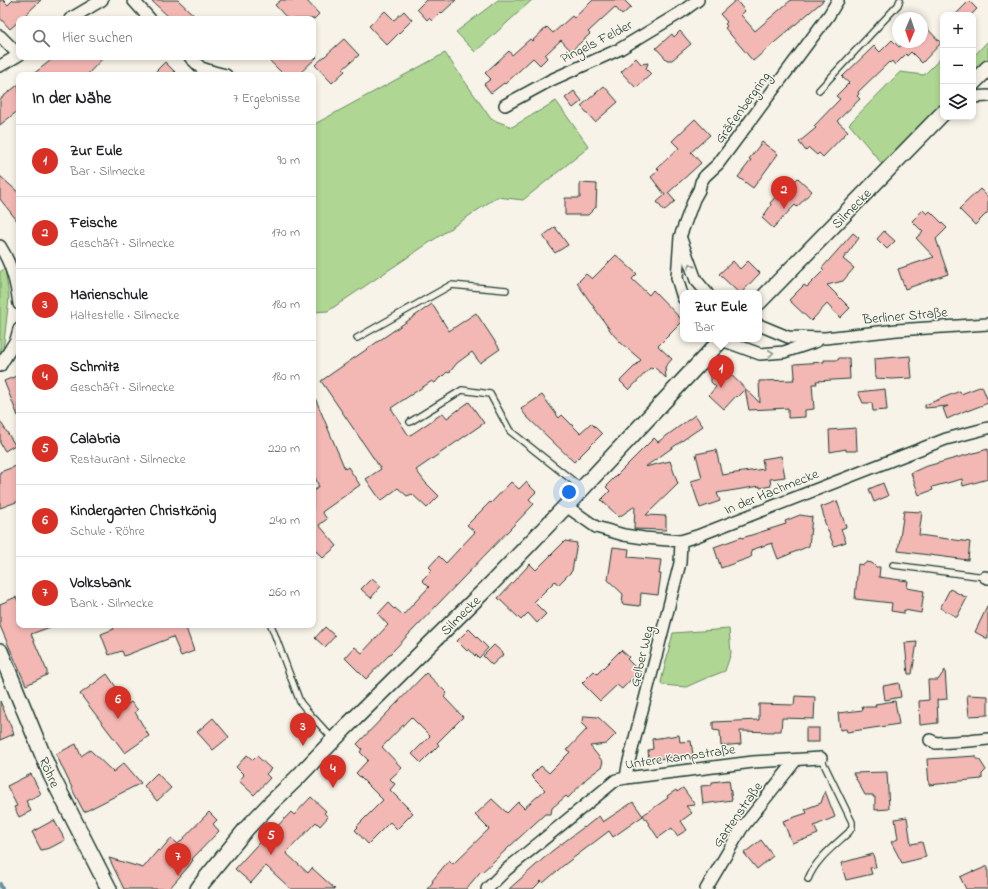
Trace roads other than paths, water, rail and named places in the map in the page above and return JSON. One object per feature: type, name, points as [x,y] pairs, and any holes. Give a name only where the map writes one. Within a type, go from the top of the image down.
[{"type":"main road","points":[[976,80],[988,68]]},
{"type":"main road","name":"Silmecke","points":[[762,299],[940,116]]},
{"type":"main road","name":"Silmecke","points":[[198,889],[202,882],[247,828],[491,584],[566,506],[717,342]]},
{"type":"main road","name":"Röhre","points":[[0,651],[50,774],[109,889]]},
{"type":"street","points":[[75,16],[102,0]]},
{"type":"street","points":[[133,0],[147,16]]},
{"type":"street","name":"Pingels Felder","points":[[505,105],[551,80],[620,49],[680,13],[698,0]]},
{"type":"street","name":"Gräfenbergring","points":[[680,290],[676,278],[680,237],[701,182],[705,176],[718,164],[829,15],[838,0]]},
{"type":"street","points":[[0,36],[16,52]]},
{"type":"street","points":[[0,66],[16,57]]},
{"type":"street","points":[[192,60],[199,71],[214,72]]},
{"type":"street","points":[[976,97],[988,96]]},
{"type":"street","points":[[680,237],[696,280],[704,290]]},
{"type":"street","points":[[0,246],[5,254],[16,283]]},
{"type":"street","name":"Berliner Straße","points":[[762,326],[788,337],[825,338],[897,330],[988,324]]},
{"type":"street","name":"Berliner Straße","points":[[728,342],[760,354],[784,352],[825,338]]},
{"type":"street","points":[[0,366],[16,340]]},
{"type":"street","name":"In der Hachmecke","points":[[566,506],[596,527],[624,535],[644,538],[681,540],[697,536],[946,439],[988,428]]},
{"type":"street","name":"Gelber Weg","points":[[626,778],[628,765],[680,563],[681,540]]},
{"type":"street","points":[[930,740],[936,743],[988,739]]},
{"type":"street","name":"Untere Kampstraße","points":[[487,889],[506,870],[616,780],[753,762],[821,758]]},
{"type":"street","name":"Gartenstraße","points":[[706,889],[742,828],[796,760]]},
{"type":"lane","points":[[819,90],[898,5],[900,0]]},
{"type":"lane","points":[[357,338],[451,285],[506,290]]},
{"type":"lane","points":[[410,422],[462,390],[490,394],[510,431],[582,488]]},
{"type":"lane","points":[[893,565],[987,577]]},
{"type":"lane","points":[[272,628],[300,702],[334,740]]},
{"type":"lane","points":[[808,879],[815,865],[849,832],[852,827],[852,822],[821,758]]},
{"type":"waterway","points":[[0,884],[2,889]]},
{"type":"place","name":"Feische","points":[[784,209]]},
{"type":"place","name":"Zur Eule","points":[[721,388]]},
{"type":"place","name":"Kindergarten Christkönig","points":[[118,719]]},
{"type":"place","name":"Marienschule","points":[[303,746]]},
{"type":"place","name":"Schmitz","points":[[333,788]]},
{"type":"place","name":"Calabria","points":[[271,855]]},
{"type":"place","name":"Volksbank","points":[[178,876]]}]
